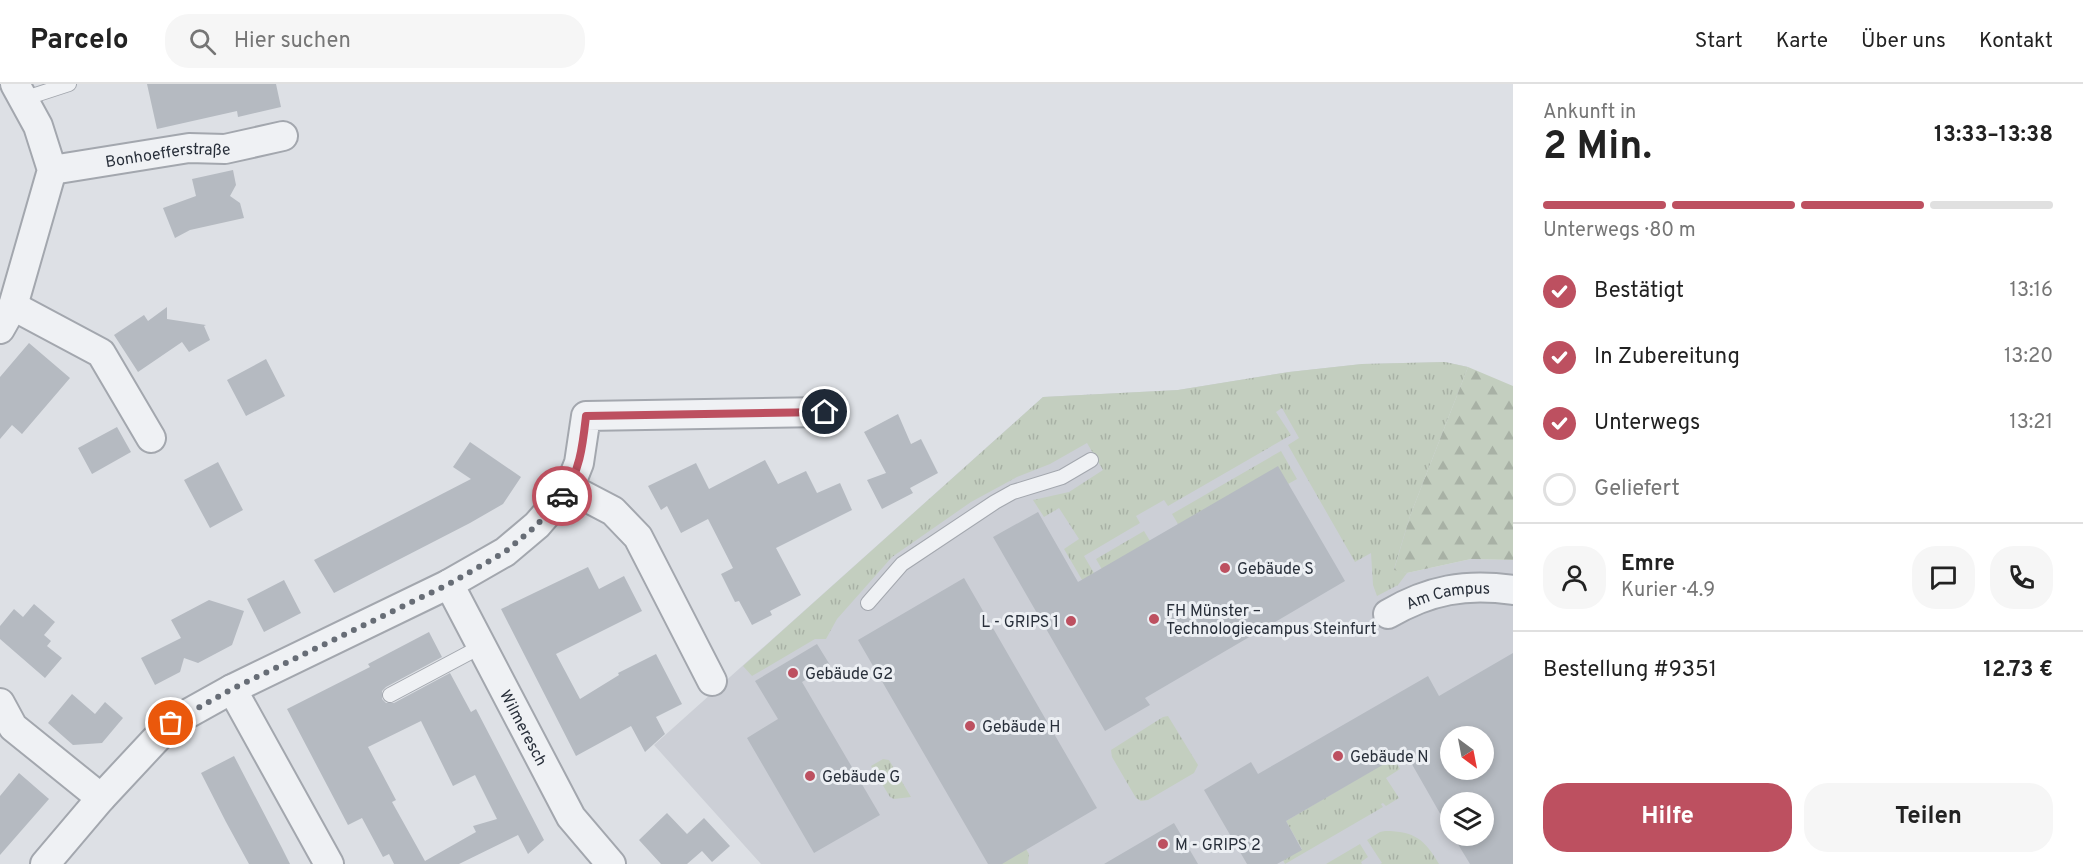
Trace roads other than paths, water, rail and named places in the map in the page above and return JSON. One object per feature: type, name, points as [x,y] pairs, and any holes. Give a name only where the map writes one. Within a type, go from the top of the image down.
[{"type":"street","points":[[19,92],[38,126],[52,170],[7,317],[101,353],[151,438]]},
{"type":"street","name":"Bonhoefferstraße","points":[[52,170],[189,148],[225,149],[283,136]]},
{"type":"street","points":[[45,864],[101,798],[171,723],[232,689],[449,584],[505,552],[537,525],[569,488],[579,463],[586,416],[825,412]]},
{"type":"street","points":[[569,488],[613,511],[638,537],[712,681]]},
{"type":"street","name":"Wilmeresch","points":[[449,584],[571,817],[611,864]]},
{"type":"street","name":"Am Campus","points":[[1388,614],[1417,599],[1451,589],[1480,586],[1513,590]]},
{"type":"street","points":[[232,689],[328,864]]},
{"type":"street","points":[[0,703],[13,727],[101,798]]},
{"type":"lane","points":[[19,92],[69,84]]},
{"type":"lane","points":[[868,603],[902,564],[995,502],[1013,492],[1062,477],[1090,460]]},
{"type":"lane","points":[[390,695],[482,646]]},
{"type":"place","name":"Gebäude S","points":[[1225,568]]},
{"type":"place","name":"FH Münster – Technologiecampus Steinfurt","points":[[1154,619]]},
{"type":"place","name":"L - GRIPS 1","points":[[1071,621]]},
{"type":"place","name":"Gebäude G2","points":[[793,673]]},
{"type":"place","name":"Gebäude H","points":[[970,726]]},
{"type":"place","name":"Gebäude N","points":[[1338,756]]},
{"type":"place","name":"Gebäude G","points":[[810,776]]},
{"type":"place","name":"M - GRIPS 2","points":[[1163,844]]}]
